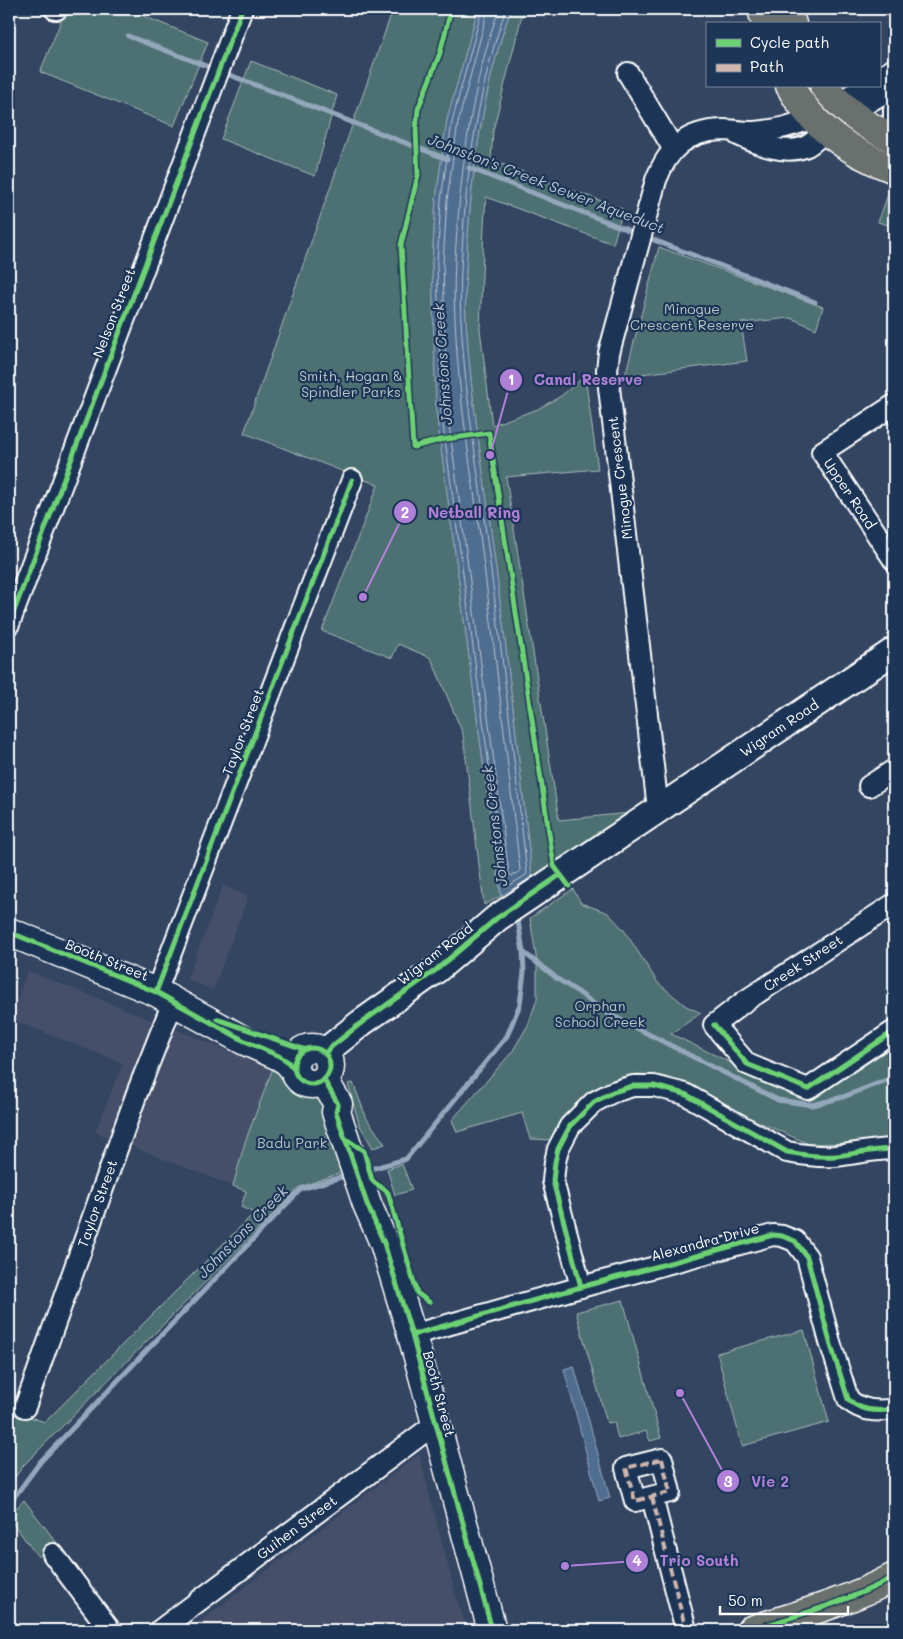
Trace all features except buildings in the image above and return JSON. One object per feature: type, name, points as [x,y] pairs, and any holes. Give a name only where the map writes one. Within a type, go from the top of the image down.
[{"type":"main road","points":[[762,9],[765,22]]},
{"type":"main road","points":[[787,9],[791,22]]},
{"type":"main road","points":[[792,88],[820,125],[858,153],[894,169]]},
{"type":"main road","points":[[820,125],[838,100],[868,126],[894,139]]},
{"type":"main road","name":"Booth Street","points":[[9,932],[174,1002],[243,1027],[312,1067],[329,1107],[336,1112],[367,1204],[384,1243],[412,1335],[492,1630]]},
{"type":"main road","points":[[751,1630],[826,1606],[894,1577]]},
{"type":"street","name":"Nelson Street","points":[[9,624],[242,9]]},
{"type":"street","points":[[880,77],[894,68]]},
{"type":"street","points":[[628,73],[674,148]]},
{"type":"street","points":[[838,100],[894,87]]},
{"type":"street","points":[[838,100],[862,88]]},
{"type":"street","points":[[894,109],[894,124]]},
{"type":"street","name":"Minogue Crescent","points":[[658,809],[608,362],[654,186],[660,170],[674,148],[694,136],[722,130],[767,146],[786,149],[798,148],[808,145],[820,125]]},
{"type":"street","name":"Upper Road","points":[[894,405],[822,452],[894,560]]},
{"type":"street","name":"Taylor Street","points":[[25,1407],[137,1093],[174,1002],[352,480]]},
{"type":"street","name":"Wigram Road","points":[[312,1067],[330,1047],[436,970],[497,918],[894,651]]},
{"type":"street","points":[[869,786],[894,770]]},
{"type":"street","name":"Creek Street","points":[[894,904],[745,1001],[714,1025],[746,1064],[808,1089],[894,1031]]},
{"type":"street","points":[[581,1287],[553,1181],[555,1162],[558,1149],[570,1126],[594,1102],[613,1092],[633,1086],[654,1086],[685,1094],[787,1152],[804,1155],[835,1156],[871,1150],[894,1149]]},
{"type":"street","name":"Alexandra Drive","points":[[412,1335],[581,1287],[773,1236],[782,1236],[790,1238],[799,1245],[807,1257],[830,1342],[848,1398],[854,1405],[862,1409],[894,1408]]},
{"type":"street","name":"Guihen Street","points":[[160,1630],[435,1424]]},
{"type":"street","points":[[652,1497],[686,1630]]},
{"type":"street","points":[[53,1554],[110,1630]]},
{"type":"shaded area","points":[[223,885],[248,897],[213,990],[187,979]]},
{"type":"shaded area","points":[[28,971],[273,1068],[245,1142],[233,1186],[95,1132],[123,1063],[10,1019]]},
{"type":"shaded area","points":[[419,1454],[455,1593],[467,1630],[189,1630]]},
{"type":"green space","points":[[66,9],[126,9],[208,42],[174,126],[40,72]]},
{"type":"green space","name":"Smith, Hogan & Spindler Parks","points":[[393,9],[478,9],[447,120],[436,199],[432,263],[436,410],[501,896],[484,905],[463,734],[431,658],[398,644],[392,658],[322,631],[378,485],[244,433]]},
{"type":"green space","points":[[511,9],[525,9],[493,131],[491,160],[623,209],[613,244],[486,197],[480,329],[492,425],[538,409],[561,396],[585,376],[598,469],[506,477],[559,820],[630,813],[532,877],[505,640],[475,411],[465,308],[469,220],[483,113],[495,60]]},
{"type":"green space","points":[[251,61],[337,95],[315,176],[221,139]]},
{"type":"green space","points":[[890,189],[894,191],[894,227],[878,222]]},
{"type":"green space","name":"Minogue Crescent Reserve","points":[[659,247],[823,307],[816,329],[791,318],[741,323],[747,361],[625,376]]},
{"type":"green space","name":"Orphan School Creek","points":[[573,889],[581,903],[608,913],[624,930],[658,983],[686,1006],[701,1013],[671,1034],[800,1096],[816,1097],[894,1046],[894,1140],[809,1144],[743,1115],[691,1088],[656,1075],[637,1074],[617,1078],[590,1091],[558,1123],[553,1140],[530,1139],[522,1113],[457,1132],[452,1120],[512,1052],[528,1025],[537,999],[537,963],[530,918]]},
{"type":"green space","name":"Badu Park","points":[[273,1068],[304,1087],[325,1108],[339,1145],[346,1171],[300,1187],[23,1466],[9,1486],[9,1410],[45,1422],[254,1213],[241,1207],[246,1191],[233,1186],[245,1142]]},
{"type":"green space","points":[[353,1083],[367,1119],[385,1144],[373,1148],[359,1124],[348,1084]]},
{"type":"green space","points":[[402,1164],[412,1190],[395,1195],[387,1169]]},
{"type":"green space","points":[[623,1300],[661,1438],[650,1441],[646,1431],[618,1439],[614,1422],[607,1423],[576,1312]]},
{"type":"green space","points":[[804,1330],[829,1422],[742,1446],[717,1353]]},
{"type":"green space","points":[[24,1500],[57,1543],[38,1557],[9,1518]]},
{"type":"water","name":"Johnstons Creek","points":[[478,9],[511,9],[495,60],[483,113],[469,220],[465,296],[471,381],[505,640],[532,877],[501,896],[436,410],[432,263],[436,199],[447,120]]},
{"type":"water","points":[[574,1366],[610,1498],[599,1501],[564,1369]]},
{"type":"waterway","name":"Johnston's Creek Sewer Aqueduct","points":[[128,36],[214,69]]},
{"type":"waterway","name":"Johnston's Creek Sewer Aqueduct","points":[[222,72],[447,159]]},
{"type":"waterway","name":"Johnston's Creek Sewer Aqueduct","points":[[469,168],[638,234]]},
{"type":"waterway","name":"Johnston's Creek Sewer Aqueduct","points":[[646,237],[815,302]]},
{"type":"waterway","name":"Johnstons Creek","points":[[364,1171],[406,1159],[507,1036],[520,1004],[524,972],[517,914]]},
{"type":"waterway","name":"Orphan School Creek","points":[[523,952],[554,976]]},
{"type":"waterway","name":"Orphan School Creek","points":[[556,978],[605,1012],[778,1100],[813,1105],[843,1097],[894,1077]]},
{"type":"waterway","name":"Johnstons Creek","points":[[9,1504],[41,1461],[301,1189],[348,1175]]},
{"type":"marked path","points":[[662,1459],[670,1492],[635,1501],[626,1468],[662,1459]]},
{"type":"marked path","points":[[652,1497],[686,1630]]},
{"type":"cycle path","points":[[9,624],[242,9]]},
{"type":"cycle path","points":[[451,9],[440,53],[418,109],[416,130],[418,175],[401,245],[413,447],[440,440],[489,433],[554,866],[569,886]]},
{"type":"cycle path","points":[[156,992],[352,480]]},
{"type":"cycle path","points":[[325,1053],[361,1023],[436,970],[497,918],[560,875]]},
{"type":"cycle path","points":[[9,932],[156,992],[243,1040],[279,1056],[293,1068]]},
{"type":"cycle path","points":[[217,1019],[303,1049]]},
{"type":"cycle path","points":[[714,1025],[747,1064],[808,1089],[894,1031]]},
{"type":"cycle path","points":[[312,1048],[319,1049],[325,1053],[329,1059],[330,1066],[329,1073],[325,1079],[319,1083],[312,1084],[305,1083],[299,1079],[295,1073],[294,1066],[295,1059],[299,1053],[305,1049],[312,1048]]},
{"type":"cycle path","points":[[324,1080],[338,1104],[336,1112],[367,1204],[384,1243],[412,1335],[492,1630]]},
{"type":"cycle path","points":[[581,1287],[553,1181],[555,1162],[558,1149],[570,1126],[594,1102],[613,1092],[633,1086],[654,1086],[685,1094],[787,1152],[811,1156],[829,1156],[894,1149]]},
{"type":"cycle path","points":[[346,1139],[364,1151],[372,1180],[388,1193],[417,1293],[429,1302]]},
{"type":"cycle path","points":[[412,1335],[773,1235],[782,1236],[795,1241],[807,1257],[848,1399],[858,1406],[870,1410],[894,1409]]},
{"type":"cycle path","points":[[751,1630],[842,1600],[894,1577]]},
{"type":"place","name":"Canal Reserve","points":[[490,455]]},
{"type":"place","name":"Netball Ring","points":[[363,597]]},
{"type":"place","name":"Vie 2","points":[[680,1393]]},
{"type":"place","name":"Trio South","points":[[565,1566]]}]
